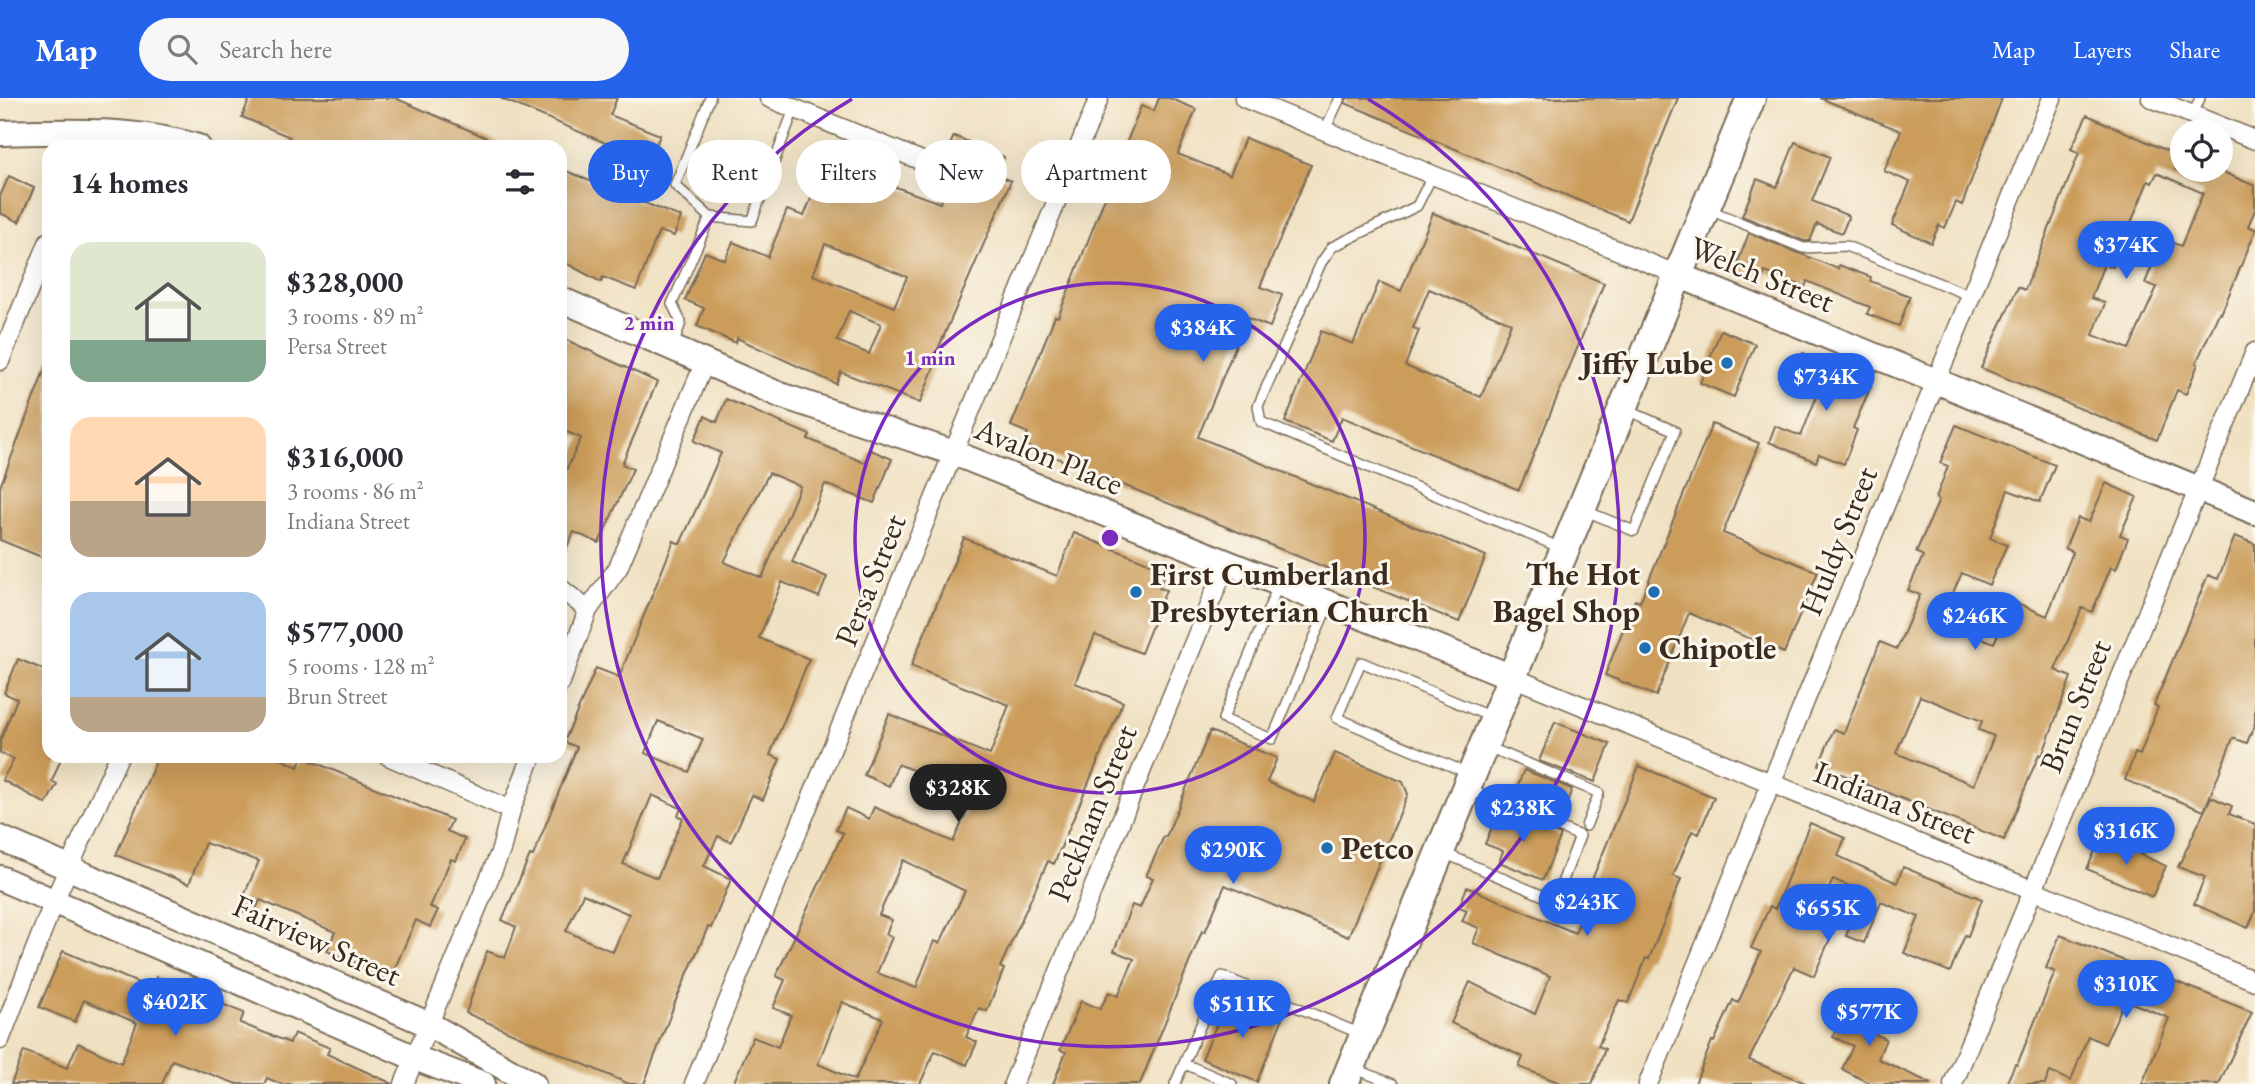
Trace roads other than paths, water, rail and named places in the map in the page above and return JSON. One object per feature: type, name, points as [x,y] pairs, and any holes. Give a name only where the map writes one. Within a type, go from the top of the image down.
[{"type":"main road","points":[[1347,1075],[1706,208],[1747,101]]},
{"type":"street","points":[[769,98],[915,158]]},
{"type":"street","name":"Persa Street","points":[[694,1084],[1100,98]]},
{"type":"street","name":"Welch Street","points":[[1244,98],[2255,512]]},
{"type":"street","name":"Huldy Street","points":[[1648,1084],[2052,98]]},
{"type":"street","points":[[2151,98],[2196,106],[2255,140]]},
{"type":"street","points":[[0,134],[175,140]]},
{"type":"street","points":[[0,361],[42,259]]},
{"type":"street","name":"Avalon Place","points":[[567,302],[780,395],[954,453],[1512,677]]},
{"type":"street","name":"Brun Street","points":[[1953,1084],[2255,352]]},
{"type":"street","points":[[567,666],[588,610],[618,568],[705,362]]},
{"type":"street","name":"Peckham Street","points":[[1013,1084],[1226,564]]},
{"type":"street","points":[[567,594],[588,610]]},
{"type":"street","name":"Indiana Street","points":[[1512,677],[2255,981]]},
{"type":"street","points":[[0,1040],[54,901],[116,763]]},
{"type":"street","points":[[404,763],[511,810]]},
{"type":"street","points":[[404,1084],[501,850],[511,810],[529,763]]},
{"type":"street","name":"Fairview Street","points":[[0,838],[430,1025],[533,1084]]},
{"type":"street","points":[[0,878],[415,1058],[483,1084]]},
{"type":"lane","points":[[710,98],[675,185],[710,217],[751,221],[794,108]]},
{"type":"lane","points":[[1324,132],[1340,98]]},
{"type":"lane","points":[[1432,176],[1417,206],[1332,247],[1321,263],[1258,406],[1261,422],[1564,549]]},
{"type":"lane","points":[[1706,208],[1804,248],[1846,246],[1971,296]]},
{"type":"lane","points":[[672,348],[681,322],[672,304],[710,217]]},
{"type":"lane","points":[[1581,509],[1634,531],[1639,519],[1675,431],[1623,408]]},
{"type":"lane","points":[[1279,585],[1223,719],[1272,739],[1328,605]]},
{"type":"lane","points":[[1440,851],[1555,901],[1580,836],[1337,718],[1361,662],[1494,719]]},
{"type":"lane","points":[[1483,746],[1599,793],[1586,826]]},
{"type":"lane","points":[[1175,1084],[1222,976],[1364,1035]]},
{"type":"lane","points":[[1185,1065],[1232,1084]]},
{"type":"lane","points":[[1347,1075],[1394,1084]]},
{"type":"place","name":"Jiffy Lube","points":[[1727,363]]},
{"type":"place","name":"First Cumberland Presbyterian Church","points":[[1136,592]]},
{"type":"place","name":"The Hot Bagel Shop","points":[[1654,592]]},
{"type":"place","name":"Chipotle","points":[[1645,648]]},
{"type":"place","name":"Petco","points":[[1327,848]]}]
